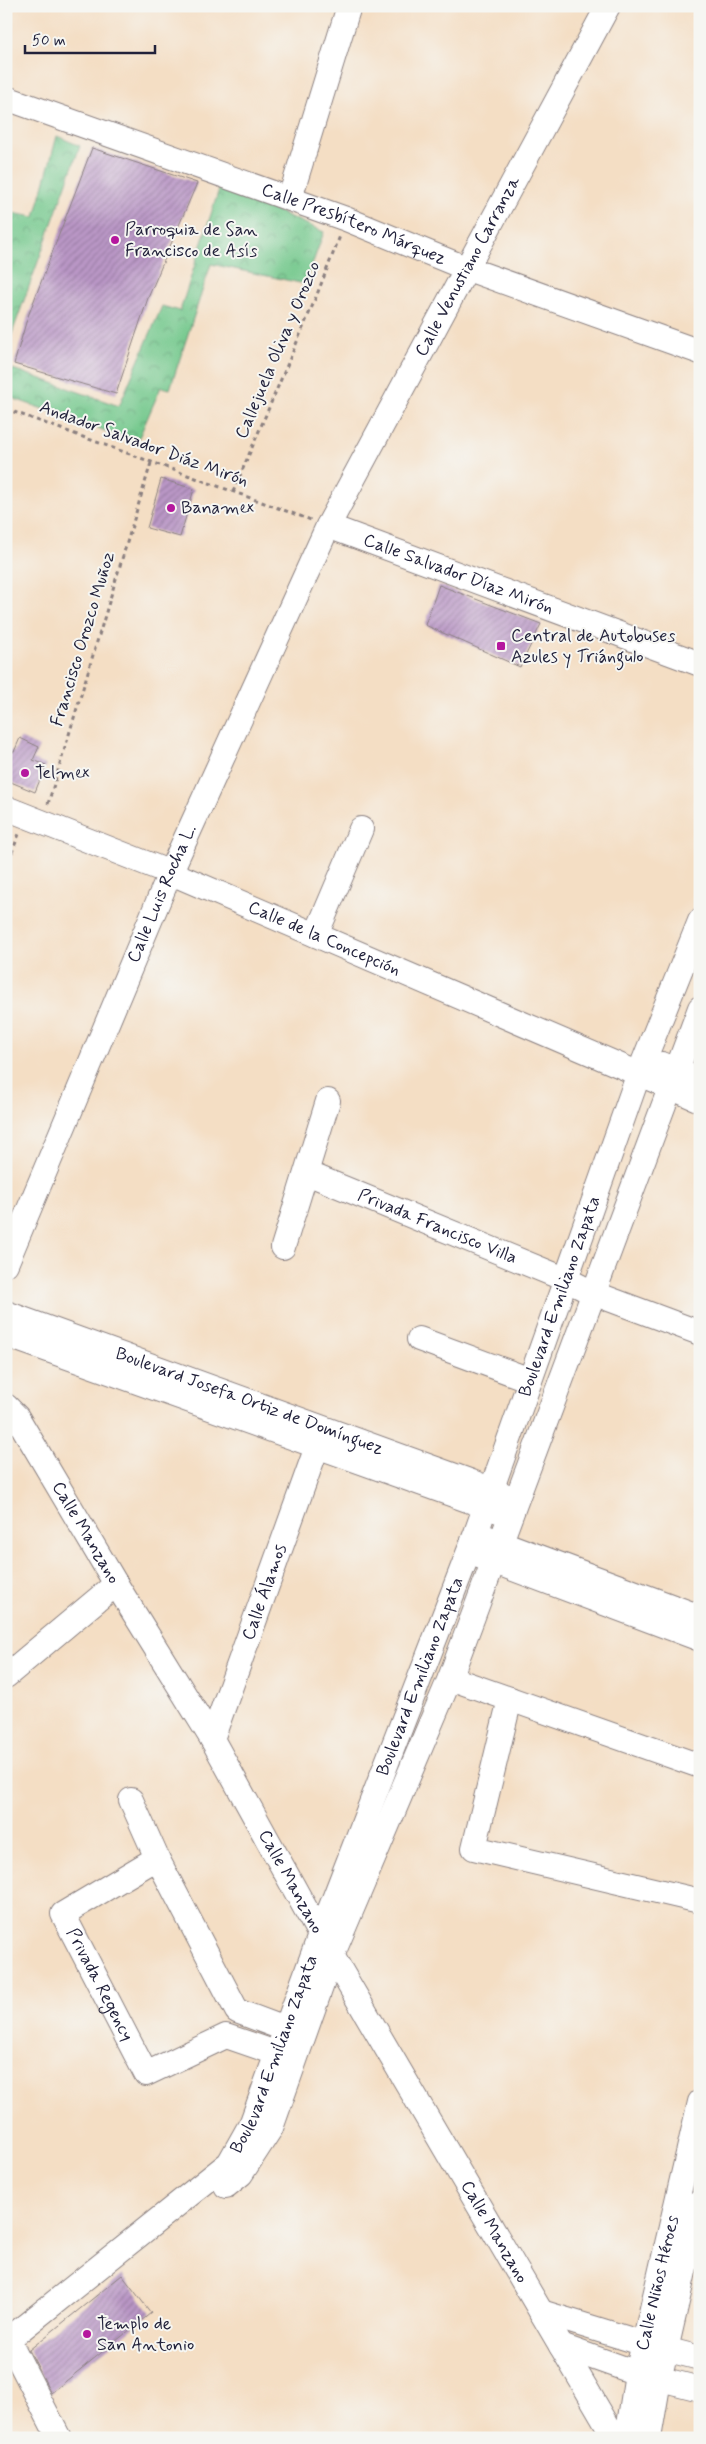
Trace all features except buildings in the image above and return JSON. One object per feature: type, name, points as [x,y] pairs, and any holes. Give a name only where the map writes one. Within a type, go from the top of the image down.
[{"type":"street","points":[[290,198],[349,6]]},
{"type":"street","name":"Calle Venustiano Carranza","points":[[328,526],[608,6]]},
{"type":"street","name":"Calle Presbítero Márquez","points":[[6,98],[290,198],[468,269],[700,352]]},
{"type":"street","name":"Calle Salvador Díaz Mirón","points":[[328,526],[700,664]]},
{"type":"street","name":"Calle Luis Rocha L.","points":[[6,1264],[170,873],[328,526]]},
{"type":"street","name":"Calle de la Concepción","points":[[25,816],[170,873],[316,935],[673,1079]]},
{"type":"street","points":[[316,935],[361,829]]},
{"type":"street","name":"Boulevard Emiliano Zapata","points":[[9,2343],[229,2163],[252,2122],[320,1935],[489,1498],[642,1065],[700,921]]},
{"type":"street","name":"Boulevard Emiliano Zapata","points":[[9,2343],[240,2174],[271,2128],[332,1956],[450,1678],[700,1008]]},
{"type":"street","points":[[673,1079],[700,1079]]},
{"type":"street","points":[[673,1079],[700,1100]]},
{"type":"street","points":[[283,1247],[328,1101]]},
{"type":"street","name":"Privada Francisco Villa","points":[[307,1173],[567,1280],[593,1293],[700,1333]]},
{"type":"street","name":"Boulevard Josefa Ortiz de Domínguez","points":[[6,1313],[472,1482],[489,1498]]},
{"type":"street","name":"Boulevard Josefa Ortiz de Domínguez","points":[[6,1335],[318,1444],[489,1498]]},
{"type":"street","points":[[419,1339],[530,1380]]},
{"type":"street","name":"Calle Manzano","points":[[6,1406],[17,1417],[116,1584],[212,1739],[332,1956],[616,2437]]},
{"type":"street","name":"Calle Álamos","points":[[212,1739],[318,1444]]},
{"type":"street","points":[[489,1498],[514,1508]]},
{"type":"street","points":[[472,1542],[700,1638]]},
{"type":"street","points":[[498,1552],[700,1617]]},
{"type":"street","points":[[6,1676],[116,1584]]},
{"type":"street","points":[[450,1678],[700,1766]]},
{"type":"street","points":[[510,1699],[474,1848],[700,1902]]},
{"type":"street","points":[[131,1800],[157,1858],[237,2011],[285,2029]]},
{"type":"street","name":"Privada Regency","points":[[157,1858],[63,1914],[146,2074],[226,2036]]},
{"type":"street","points":[[237,2011],[226,2036],[276,2053]]},
{"type":"street","name":"Calle Niños Héroes","points":[[616,2437],[648,2376],[700,2102]]},
{"type":"street","name":"Calle Niños Héroes","points":[[655,2347],[700,2202]]},
{"type":"street","points":[[541,2312],[655,2347],[700,2358]]},
{"type":"street","points":[[9,2343],[59,2438]]},
{"type":"street","points":[[561,2346],[648,2376],[700,2389]]},
{"type":"street","name":"Calle Niños Héroes","points":[[648,2376],[649,2438]]},
{"type":"path","name":"Callejuela Oliva y Orozco","points":[[233,492],[314,302],[346,219]]},
{"type":"path","name":"Andador Salvador Diáz Mirón","points":[[6,408],[328,526]]},
{"type":"path","name":"Francisco Orozco Muñoz","points":[[6,868],[151,462]]},
{"type":"green space","points":[[57,136],[80,146],[6,350],[6,212],[35,217]]},
{"type":"green space","points":[[220,186],[324,232],[305,284],[211,264],[170,389],[161,387],[137,442],[6,396],[6,382],[13,369],[119,406],[162,306],[180,311]]},
{"type":"place","name":"Parroquia de San Francisco de Asís","points":[[115,240]]},
{"type":"place","name":"Banamex","points":[[171,508]]},
{"type":"place","name":"Central de Autobuses Azules y Triángulo","points":[[501,646]]},
{"type":"place","name":"Telmex","points":[[25,773]]},
{"type":"place","name":"Templo de San Antonio","points":[[87,2334]]}]
